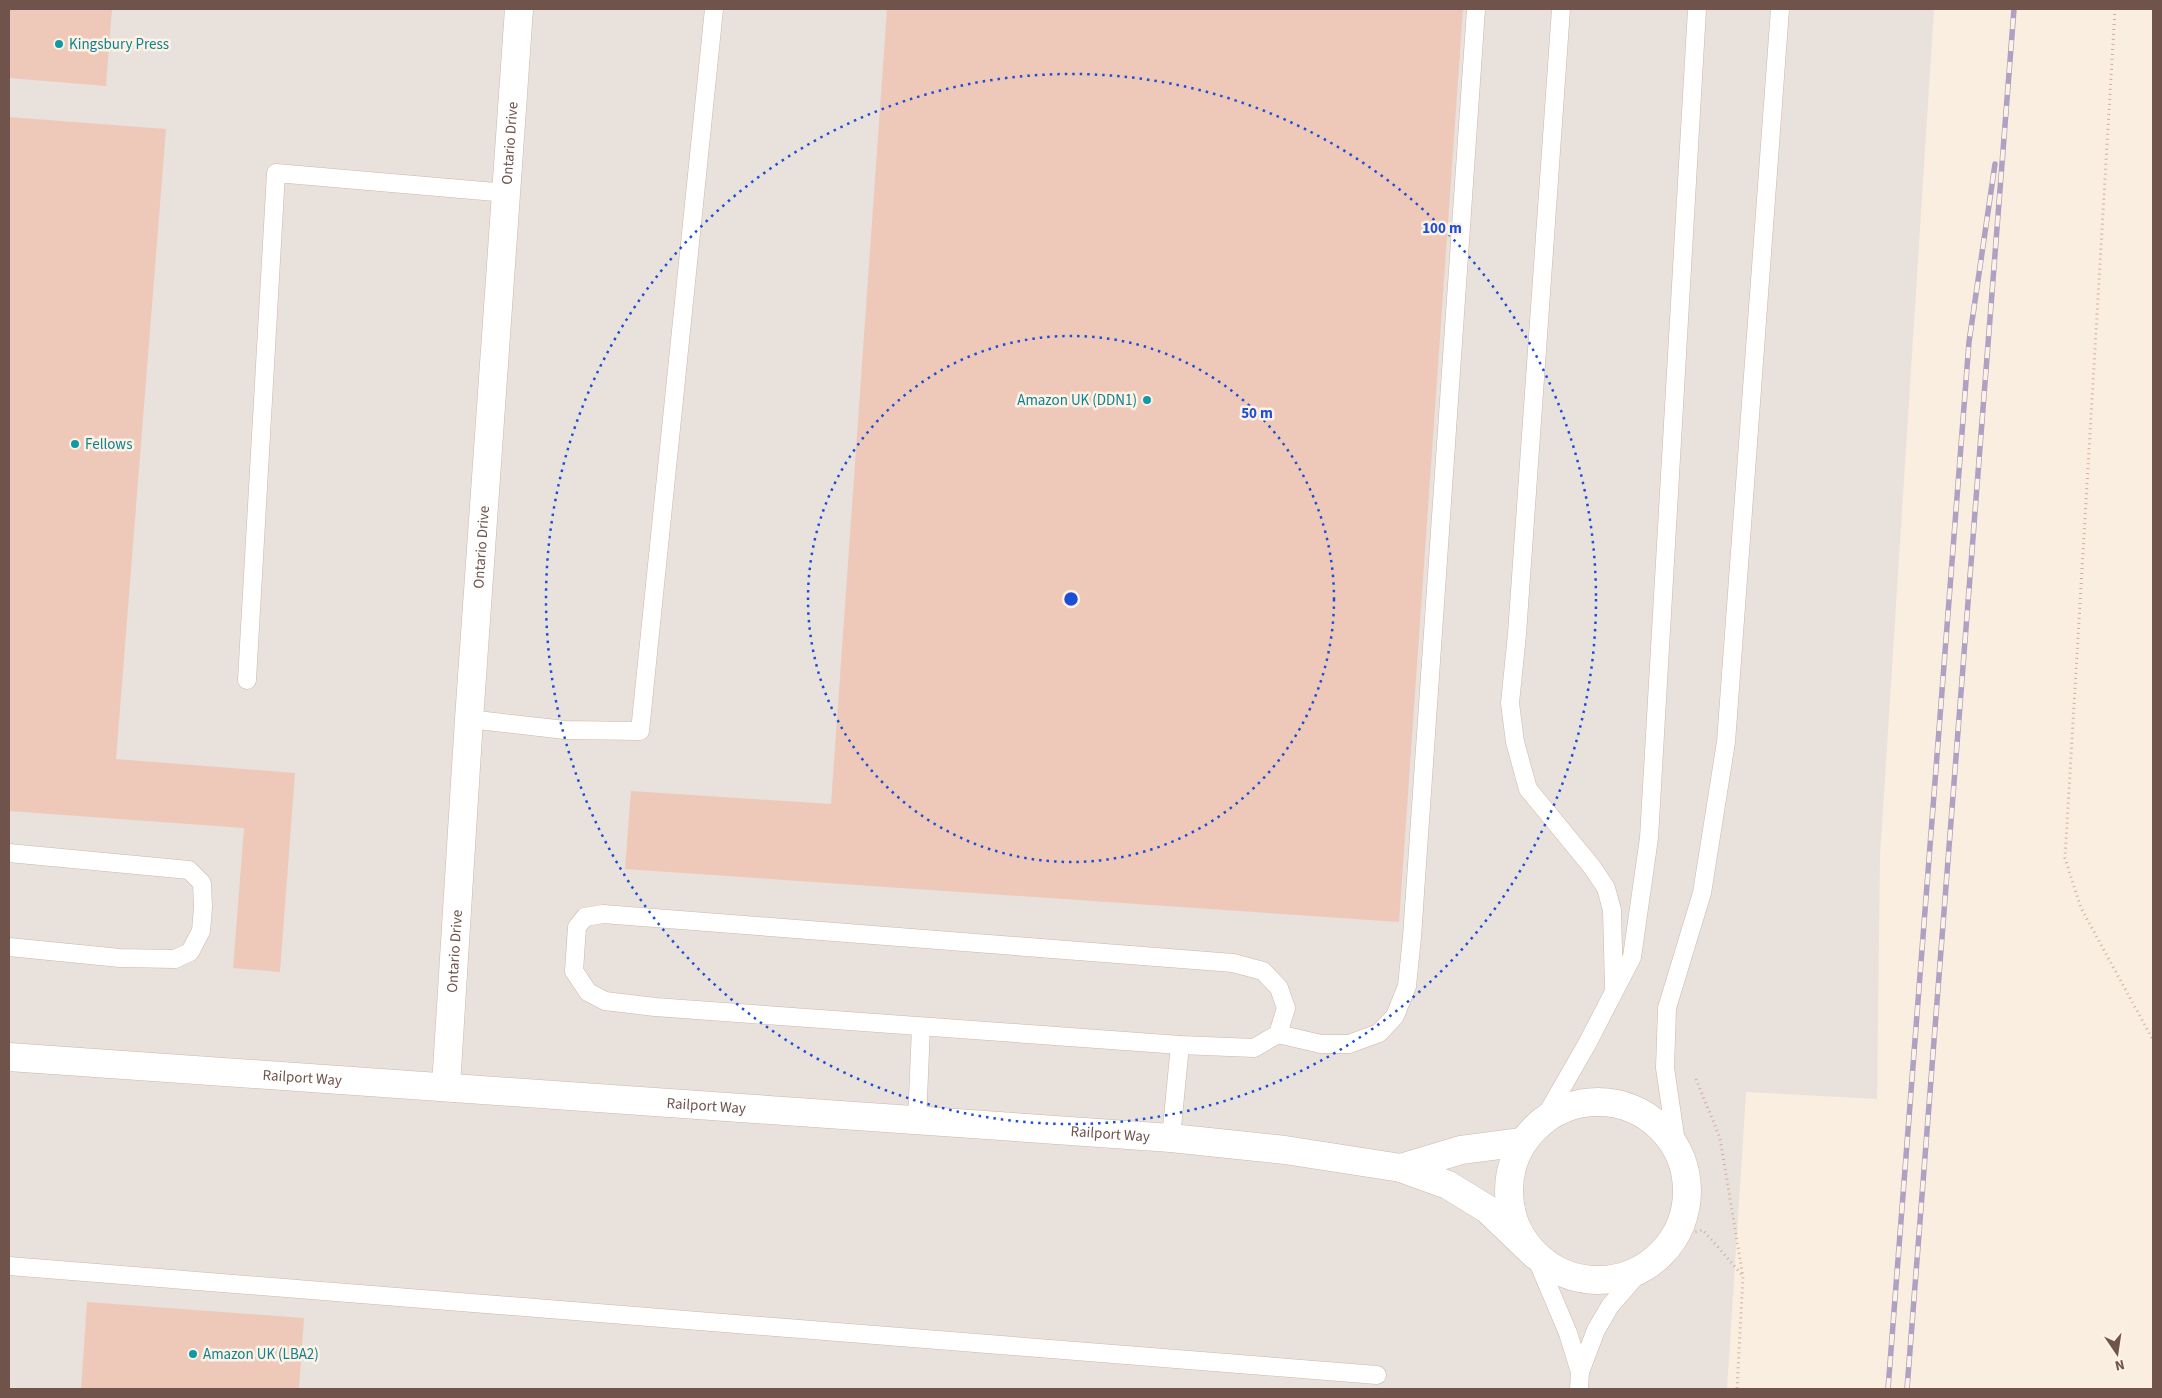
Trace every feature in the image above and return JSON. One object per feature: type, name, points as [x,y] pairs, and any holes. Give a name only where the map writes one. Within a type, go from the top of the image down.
[{"type":"street","name":"Ontario Drive","points":[[446,1086],[469,719],[519,9]]},
{"type":"street","name":"Railport Way","points":[[9,1056],[446,1086],[917,1122],[1171,1138],[1285,1150],[1401,1168]]},
{"type":"street","points":[[1401,1168],[1448,1185],[1487,1209],[1535,1255],[1560,1272],[1574,1278],[1596,1281],[1620,1278],[1642,1269],[1661,1255],[1676,1236],[1686,1208],[1687,1177],[1678,1148],[1659,1124],[1632,1107],[1602,1100],[1571,1105],[1544,1119],[1522,1142],[1510,1170],[1508,1201],[1517,1231],[1535,1255]]},
{"type":"street","points":[[1401,1168],[1461,1150],[1522,1142]]},
{"type":"lane","points":[[469,719],[565,730],[640,731],[714,9]]},
{"type":"lane","points":[[1278,1034],[1321,1044],[1349,1044],[1379,1032],[1395,1016],[1407,986],[1476,9]]},
{"type":"lane","points":[[1561,9],[1519,614],[1510,704],[1514,742],[1528,789],[1592,867],[1606,888],[1612,910],[1615,960],[1614,992]]},
{"type":"lane","points":[[1544,1119],[1632,957],[1649,838],[1697,9]]},
{"type":"lane","points":[[1678,1148],[1665,1068],[1667,1008],[1702,893],[1726,742],[1780,9]]},
{"type":"lane","points":[[247,680],[276,173],[507,193]]},
{"type":"lane","points":[[9,853],[189,870],[202,883],[203,907],[201,931],[190,952],[175,959],[120,958],[9,947]]},
{"type":"lane","points":[[603,914],[1233,963],[1263,971],[1279,988],[1286,1008],[1278,1034],[1254,1048],[1180,1045],[921,1027],[655,1007],[605,1001],[588,992],[574,971],[577,926],[586,917],[603,914]]},
{"type":"lane","points":[[917,1122],[921,1027]]},
{"type":"lane","points":[[1171,1138],[1180,1045]]},
{"type":"lane","points":[[1535,1255],[1568,1333],[1579,1381]]},
{"type":"lane","points":[[9,1266],[1377,1375]]},
{"type":"lane","points":[[1579,1381],[1596,1330],[1610,1306],[1642,1269]]},
{"type":"path","points":[[2115,9],[2065,858],[2081,908],[2153,1040]]},
{"type":"path","points":[[1695,1077],[1720,1138],[1743,1277],[1737,1389]]},
{"type":"path","points":[[1676,1236],[1703,1230],[1743,1277]]},
{"type":"shaded area","points":[[9,9],[1934,9],[1880,856],[1877,1099],[1746,1092],[1727,1389],[9,1389]]},
{"type":"building","name":"Kingsbury Press","points":[[9,9],[112,9],[106,86],[9,78]]},
{"type":"building","name":"Amazon UK (DDN1)","points":[[887,9],[1463,9],[1399,922],[625,869],[631,791],[831,804]]},
{"type":"building","name":"Fellows","points":[[9,117],[166,129],[116,759],[295,773],[280,972],[233,968],[244,828],[9,811]]},
{"type":"building","name":"Amazon UK (LBA2)","points":[[87,1302],[304,1318],[299,1389],[81,1389]]},
{"type":"railway","points":[[1907,1389],[2014,9]]},
{"type":"railway","points":[[1888,1389],[1969,342],[1995,164]]},
{"type":"place","name":"Kingsbury Press","points":[[59,44]]},
{"type":"place","name":"Amazon UK (DDN1)","points":[[1147,400]]},
{"type":"place","name":"Fellows","points":[[75,444]]},
{"type":"place","name":"Amazon UK (LBA2)","points":[[193,1354]]}]
